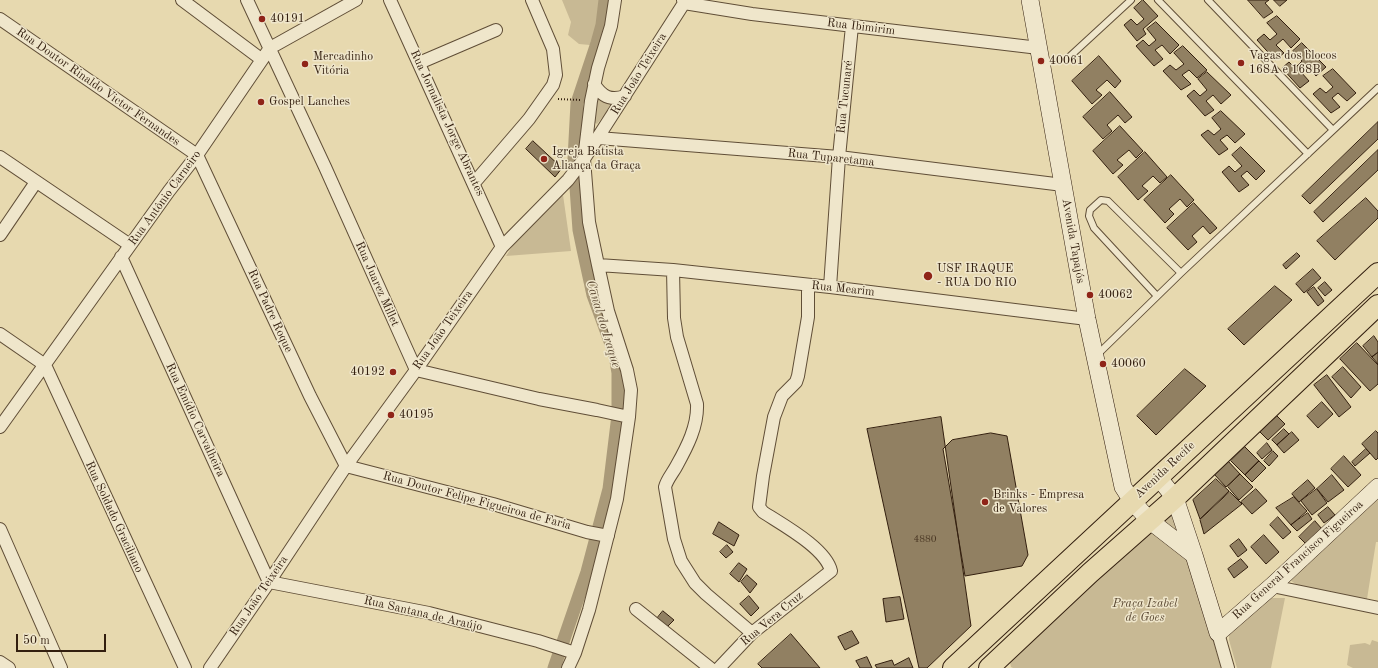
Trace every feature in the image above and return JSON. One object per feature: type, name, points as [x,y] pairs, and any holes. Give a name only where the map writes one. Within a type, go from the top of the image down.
[{"type":"main road","name":"Avenida Tapajós","points":[[1030,0],[1087,319],[1123,487],[1132,501],[1149,520],[1194,554]]},
{"type":"main road","name":"Avenida Recife","points":[[953,668],[1378,273]]},
{"type":"main road","points":[[989,668],[1149,520],[1175,498],[1378,305]]},
{"type":"main road","points":[[1158,477],[1175,498],[1218,633]]},
{"type":"main road","name":"Rua General Francisco Figueiroa","points":[[1218,633],[1272,586],[1378,488]]},
{"type":"street","points":[[182,0],[261,59]]},
{"type":"street","name":"Rua Juarez Millet","points":[[247,0],[416,370]]},
{"type":"street","name":"Rua Antônio Carneiro","points":[[0,427],[121,257],[196,155],[270,48],[356,0]]},
{"type":"street","name":"Rua Jornalista Jorge Abrantes","points":[[390,0],[502,247]]},
{"type":"street","points":[[474,183],[529,119],[553,85],[556,75],[553,49],[532,0]]},
{"type":"street","points":[[568,668],[571,651],[589,610],[605,535],[617,499],[626,416],[631,390],[628,370],[608,311],[589,222],[584,160],[589,112],[594,84],[611,26],[614,0]]},
{"type":"street","name":"Rua Ibimirim","points":[[684,1],[752,14],[1039,48]]},
{"type":"street","name":"Rua João Teixeira","points":[[210,668],[346,466],[416,370],[502,247],[568,180],[584,160],[684,1]]},
{"type":"street","name":"Rua Doutor Rinaldo Victor Fernandes","points":[[0,19],[196,155]]},
{"type":"street","name":"Rua Tucunaré","points":[[830,287],[839,157],[852,26]]},
{"type":"street","points":[[419,63],[496,30]]},
{"type":"street","points":[[594,84],[598,90],[607,97],[618,98],[625,96]]},
{"type":"street","name":"Rua Tuparetama","points":[[598,138],[839,157],[1063,185]]},
{"type":"street","name":"Rua Padre Roque","points":[[196,155],[310,396],[346,466]]},
{"type":"street","points":[[0,157],[130,245]]},
{"type":"street","points":[[0,235],[36,182]]},
{"type":"street","name":"Rua Emídio Carvalheira","points":[[121,257],[269,582]]},
{"type":"street","name":"Rua Mearim","points":[[598,265],[674,270],[808,286],[830,287],[1087,319]]},
{"type":"street","points":[[674,270],[674,318],[677,337],[697,404],[698,415],[681,458],[667,481],[666,493],[676,549],[688,573],[695,583],[752,633]]},
{"type":"street","name":"Rua Vera Cruz","points":[[719,668],[752,633],[831,571],[831,568],[819,552],[798,534],[763,512],[759,507],[774,417],[782,396],[796,382],[798,376],[808,317],[808,286]]},
{"type":"street","points":[[0,334],[45,365]]},
{"type":"street","name":"Rua Soldado Graciliano","points":[[45,365],[185,668]]},
{"type":"street","points":[[416,370],[539,399],[626,416]]},
{"type":"street","name":"Rua Doutor Felipe Figueiroa de Faria","points":[[346,466],[493,504],[587,532],[605,535]]},
{"type":"street","points":[[0,529],[61,668]]},
{"type":"street","name":"Rua Santana de Araújo","points":[[269,582],[429,613],[571,651]]},
{"type":"street","points":[[1272,586],[1378,608]]},
{"type":"street","points":[[636,608],[710,668]]},
{"type":"street","points":[[1218,633],[1228,668]]},
{"type":"street","points":[[0,662],[9,668]]},
{"type":"lane","points":[[1067,59],[1131,0]]},
{"type":"lane","points":[[1158,0],[1308,154]]},
{"type":"lane","points":[[1208,0],[1333,130]]},
{"type":"lane","points":[[1095,356],[1378,88]]},
{"type":"lane","points":[[1157,296],[1094,228],[1090,216],[1090,210],[1101,200],[1108,201],[1181,273]]},
{"type":"path","points":[[571,99],[584,100]]},
{"type":"green space","points":[[562,0],[601,0],[599,23],[590,45],[579,44],[568,35],[571,22]]},
{"type":"green space","points":[[598,97],[613,104],[597,124],[592,121]]},
{"type":"green space","points":[[563,195],[571,251],[506,256],[515,242]]},
{"type":"green space","points":[[1378,494],[1378,542],[1376,542],[1367,599],[1297,585],[1290,580]]},
{"type":"green space","name":"Praça Izabel de Goes","points":[[1171,514],[1174,516],[1196,580],[1221,668],[1011,667],[1009,658],[1147,530]]},
{"type":"green space","points":[[1271,598],[1285,598],[1271,668],[1237,668],[1229,635]]},
{"type":"green space","points":[[1372,640],[1378,642],[1378,668],[1353,668],[1347,665],[1350,645],[1365,643],[1370,645]]},
{"type":"building","points":[[1143,0],[1158,16],[1143,29],[1146,34],[1137,41],[1124,25],[1131,19],[1137,25],[1144,19],[1134,8]]},
{"type":"building","points":[[1248,0],[1269,0],[1265,3],[1273,12],[1264,18]]},
{"type":"building","points":[[1274,0],[1287,0],[1280,6]]},
{"type":"building","points":[[1277,16],[1300,39],[1291,48],[1283,39],[1276,45],[1284,53],[1275,60],[1257,40],[1264,34],[1270,40],[1277,34],[1267,23]]},
{"type":"building","points":[[1156,22],[1179,45],[1170,54],[1162,45],[1155,50],[1163,59],[1154,66],[1136,46],[1143,40],[1149,46],[1156,40],[1147,29]]},
{"type":"building","points":[[1302,43],[1326,67],[1316,76],[1308,67],[1301,72],[1309,81],[1300,88],[1282,68],[1289,62],[1295,68],[1302,61],[1293,51]]},
{"type":"building","points":[[1183,46],[1207,70],[1197,78],[1189,70],[1182,75],[1191,84],[1181,90],[1163,71],[1170,65],[1176,70],[1184,64],[1174,53]]},
{"type":"building","points":[[1099,56],[1121,81],[1115,88],[1107,80],[1096,90],[1102,95],[1092,104],[1072,81]]},
{"type":"building","points":[[1333,69],[1356,93],[1347,101],[1338,93],[1332,98],[1340,107],[1331,113],[1313,94],[1320,88],[1326,93],[1333,87],[1323,76]]},
{"type":"building","points":[[1207,72],[1231,95],[1221,104],[1213,95],[1206,101],[1214,110],[1205,116],[1187,96],[1194,90],[1200,96],[1207,90],[1198,79]]},
{"type":"building","points":[[1110,92],[1132,117],[1125,123],[1118,115],[1107,125],[1112,131],[1103,139],[1083,117]]},
{"type":"building","points":[[1221,111],[1245,134],[1235,143],[1227,135],[1220,140],[1228,149],[1219,155],[1201,135],[1208,130],[1214,135],[1221,129],[1212,118]]},
{"type":"building","points":[[1378,122],[1378,139],[1310,204],[1302,196]]},
{"type":"building","points":[[1120,126],[1143,151],[1136,158],[1129,150],[1117,160],[1123,165],[1113,174],[1093,151]]},
{"type":"building","name":"Igreja Batista Aliança da Graça","points":[[533,141],[562,168],[555,177],[526,149]]},
{"type":"building","points":[[1241,147],[1265,171],[1256,180],[1247,171],[1241,176],[1249,185],[1239,192],[1222,172],[1229,166],[1235,172],[1242,166],[1232,155]]},
{"type":"building","points":[[1378,150],[1378,170],[1323,222],[1314,212]]},
{"type":"building","points":[[1145,152],[1167,177],[1160,183],[1153,176],[1142,186],[1148,191],[1138,200],[1118,177]]},
{"type":"building","points":[[1171,175],[1194,200],[1187,207],[1180,199],[1169,209],[1174,214],[1165,223],[1144,200]]},
{"type":"building","points":[[1366,198],[1378,211],[1378,218],[1335,260],[1317,241]]},
{"type":"building","points":[[1194,203],[1217,228],[1210,234],[1203,226],[1192,236],[1197,242],[1188,250],[1167,228]]},
{"type":"building","points":[[1297,253],[1300,256],[1286,269],[1283,265]]},
{"type":"building","points":[[1313,269],[1321,278],[1304,293],[1296,284]]},
{"type":"building","points":[[1325,282],[1332,290],[1325,296],[1318,288]]},
{"type":"building","points":[[1275,286],[1292,300],[1244,345],[1228,329]]},
{"type":"building","points":[[1314,287],[1324,301],[1318,306],[1307,292]]},
{"type":"building","points":[[1374,336],[1378,342],[1378,352],[1372,357],[1363,346]]},
{"type":"building","points":[[1357,343],[1378,365],[1378,384],[1370,391],[1340,359]]},
{"type":"building","points":[[1378,353],[1378,364],[1372,357]]},
{"type":"building","points":[[1343,367],[1361,387],[1351,398],[1332,377]]},
{"type":"building","points":[[1185,369],[1206,386],[1156,435],[1137,416]]},
{"type":"building","points":[[1327,375],[1351,407],[1339,417],[1314,385]]},
{"type":"building","points":[[1322,402],[1333,414],[1318,428],[1307,416]]},
{"type":"building","points":[[1277,416],[1285,424],[1268,440],[1260,432]]},
{"type":"building","points":[[941,417],[971,626],[927,668],[919,668],[867,429]]},
{"type":"building","points":[[1284,429],[1289,434],[1277,445],[1272,440]]},
{"type":"building","points":[[1376,431],[1378,433],[1378,458],[1376,460],[1362,444]]},
{"type":"building","points":[[1292,432],[1299,440],[1284,453],[1277,445]]},
{"type":"building","name":"Brinks - Empresa de Valores","points":[[991,433],[1007,436],[1028,555],[1022,566],[965,576],[943,449],[952,440]]},
{"type":"building","points":[[1267,443],[1272,450],[1262,459],[1257,453]]},
{"type":"building","points":[[1245,447],[1259,461],[1245,475],[1231,461]]},
{"type":"building","points":[[1366,449],[1370,453],[1355,466],[1352,462]]},
{"type":"building","points":[[1273,451],[1278,456],[1269,466],[1264,461]]},
{"type":"building","points":[[1344,456],[1361,475],[1348,487],[1331,469]]},
{"type":"building","points":[[1228,461],[1240,474],[1226,487],[1214,474]]},
{"type":"building","points":[[1259,461],[1266,468],[1252,482],[1245,475]]},
{"type":"building","points":[[1240,474],[1253,487],[1239,500],[1228,487]]},
{"type":"building","points":[[1332,475],[1344,490],[1328,502],[1317,489]]},
{"type":"building","points":[[1216,479],[1229,491],[1200,519],[1193,500]]},
{"type":"building","points":[[1308,480],[1315,488],[1299,502],[1292,494]]},
{"type":"building","points":[[1256,489],[1267,501],[1252,514],[1241,502]]},
{"type":"building","points":[[1317,489],[1327,503],[1312,515],[1301,501]]},
{"type":"building","points":[[1230,492],[1242,504],[1204,534],[1200,520]]},
{"type":"building","points":[[1294,497],[1307,511],[1291,525],[1276,508]]},
{"type":"building","points":[[1328,507],[1335,515],[1324,523],[1318,515]]},
{"type":"building","points":[[1308,513],[1312,519],[1297,531],[1291,525]]},
{"type":"building","points":[[1278,517],[1291,532],[1283,539],[1270,525]]},
{"type":"building","points":[[1315,521],[1322,529],[1307,545],[1299,537]]},
{"type":"building","points":[[719,522],[739,535],[734,546],[713,534]]},
{"type":"building","points":[[1264,535],[1279,552],[1266,564],[1251,547]]},
{"type":"building","points":[[1239,539],[1247,550],[1238,557],[1230,546]]},
{"type":"building","points":[[727,545],[733,552],[726,558],[720,552]]},
{"type":"building","points":[[1241,559],[1248,567],[1234,578],[1228,569]]},
{"type":"building","points":[[739,563],[747,569],[739,582],[730,574]]},
{"type":"building","points":[[747,575],[757,584],[750,593],[741,582]]},
{"type":"building","points":[[749,596],[759,608],[751,616],[740,604]]},
{"type":"building","points":[[900,597],[904,619],[886,622],[883,599]]},
{"type":"building","points":[[663,611],[674,620],[665,629],[655,621]]},
{"type":"building","points":[[852,631],[859,643],[845,650],[838,637]]},
{"type":"building","points":[[791,634],[820,668],[762,668],[758,664]]},
{"type":"building","points":[[867,657],[872,668],[860,668],[856,661]]},
{"type":"building","points":[[909,658],[913,668],[877,668],[875,665],[892,660],[894,665]]},
{"type":"waterway","name":"Canal do Iraque","points":[[554,668],[587,572],[609,489],[618,415],[618,373],[615,355],[593,295],[579,230],[574,159],[577,103],[602,25],[605,0]]},
{"type":"place","name":"40191","points":[[262,19]]},
{"type":"place","name":"40061","points":[[1041,61]]},
{"type":"place","name":"Vagas dos blocos 168A e 168B","points":[[1241,63]]},
{"type":"place","name":"Mercadinho Vitória","points":[[305,64]]},
{"type":"place","name":"Gospel Lanches","points":[[261,102]]},
{"type":"place","name":"Igreja Batista Aliança da Graça","points":[[544,159]]},
{"type":"place","name":"USF IRAQUE - RUA DO RIO","points":[[928,276]]},
{"type":"place","name":"40062","points":[[1090,295]]},
{"type":"place","name":"40060","points":[[1103,364]]},
{"type":"place","name":"40192","points":[[393,372]]},
{"type":"place","name":"40195","points":[[391,415]]},
{"type":"place","name":"Brinks - Empresa de Valores","points":[[985,502]]}]
